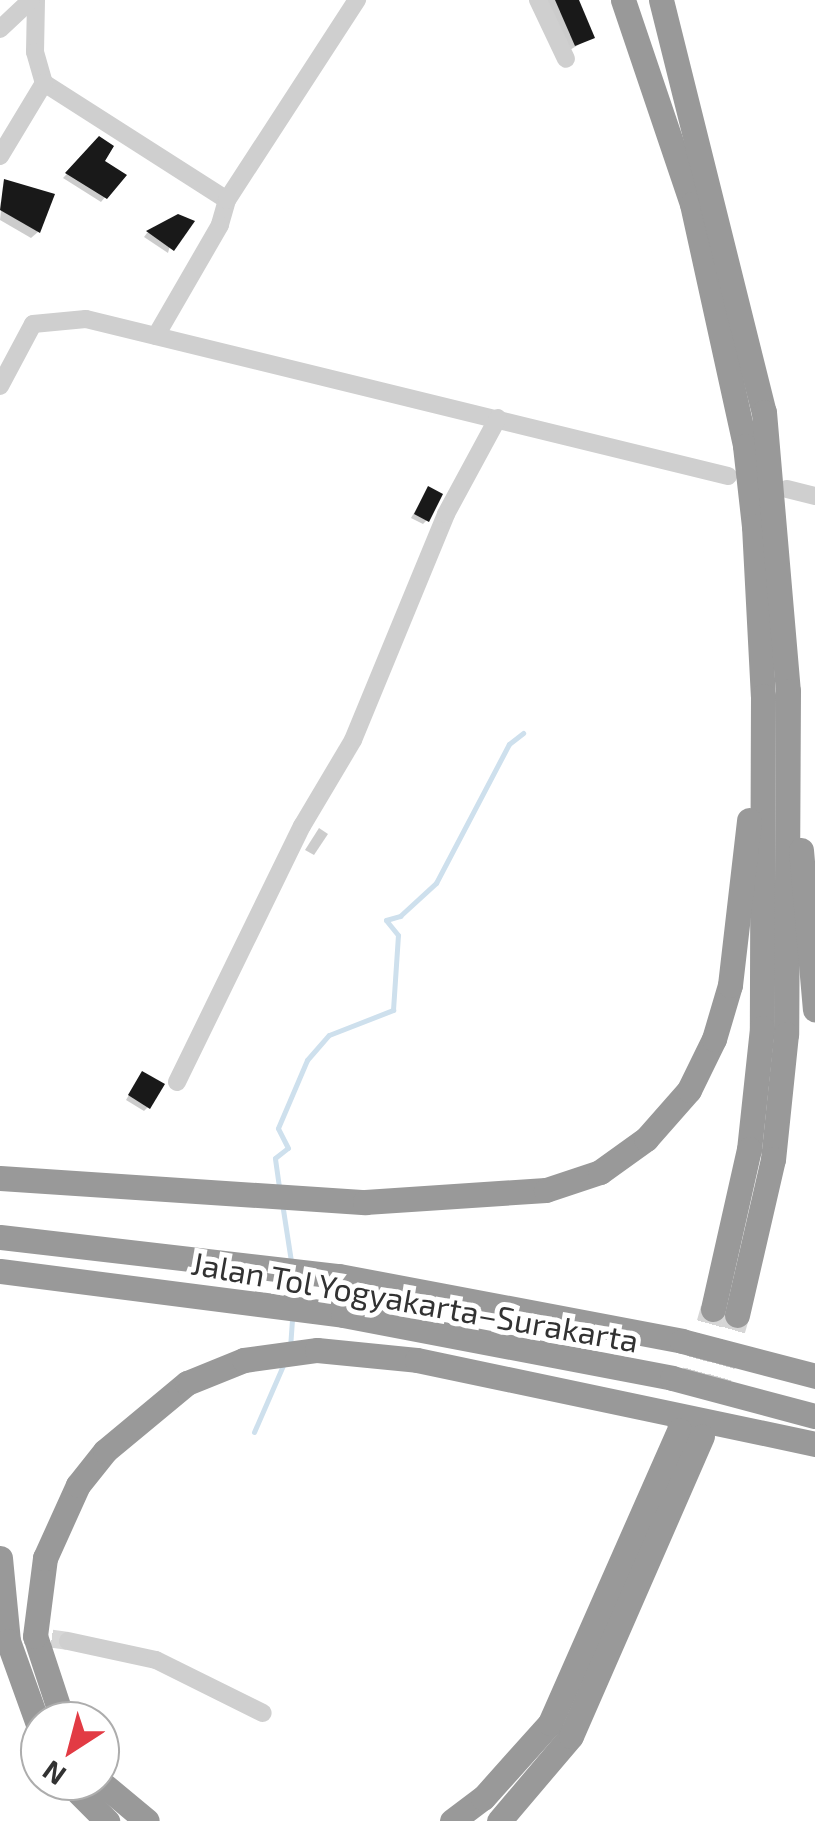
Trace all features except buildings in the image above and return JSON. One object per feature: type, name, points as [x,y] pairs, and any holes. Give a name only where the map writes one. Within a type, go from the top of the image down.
[{"type":"highway","points":[[623,0],[692,204],[745,446],[815,1010]]},
{"type":"highway","points":[[662,0],[764,412],[776,694],[762,1028],[750,1150],[725,1312]]},
{"type":"highway","points":[[0,1178],[366,1202],[546,1190],[600,1172],[646,1139],[689,1090],[714,1039],[730,985],[776,694]]},
{"type":"highway","name":"Jalan Tol Yogyakarta–Surakarta","points":[[0,1237],[339,1276],[682,1341],[815,1376]]},
{"type":"highway","name":"Jalan Tol Yogyakarta–Surakarta","points":[[0,1272],[342,1315],[672,1378],[815,1416]]},
{"type":"highway","points":[[56,1701],[35,1636],[45,1558],[78,1485],[106,1451],[187,1383],[244,1360],[318,1350],[418,1360],[815,1444]]},
{"type":"highway","points":[[452,1821],[483,1798],[550,1723],[690,1433],[571,1736],[499,1821]]},
{"type":"highway","points":[[0,1558],[8,1642],[29,1701]]},
{"type":"highway","points":[[120,1799],[147,1821]]},
{"type":"highway","points":[[88,1801],[107,1821]]},
{"type":"street","points":[[0,30],[33,0]]},
{"type":"street","points":[[33,0],[36,52],[44,83],[227,200]]},
{"type":"street","points":[[156,336],[220,224],[227,200],[356,0]]},
{"type":"street","points":[[538,0],[566,59]]},
{"type":"street","points":[[0,156],[44,83]]},
{"type":"street","points":[[0,386],[20,339],[42,319],[86,320],[728,476]]},
{"type":"street","points":[[177,1082],[302,826],[353,740],[446,514],[498,418]]},
{"type":"street","points":[[787,490],[815,496]]},
{"type":"street","points":[[68,1641],[156,1660],[262,1713]]},
{"type":"waterway","points":[[279,1187],[275,1158],[288,1148],[278,1128],[307,1060],[329,1035],[393,1010],[398,935],[386,920],[400,916],[436,883],[509,744],[523,733]]},
{"type":"waterway","points":[[282,1203],[291,1261]]},
{"type":"waterway","points":[[289,1301],[290,1277]]},
{"type":"waterway","points":[[290,1348],[292,1316]]},
{"type":"waterway","points":[[254,1432],[284,1363]]},
{"type":"tunnel","points":[[679,1430],[713,1309]]},
{"type":"tunnel","points":[[702,1436],[737,1315]]},
{"type":"tunnel","points":[[25,1635],[68,1641]]}]
